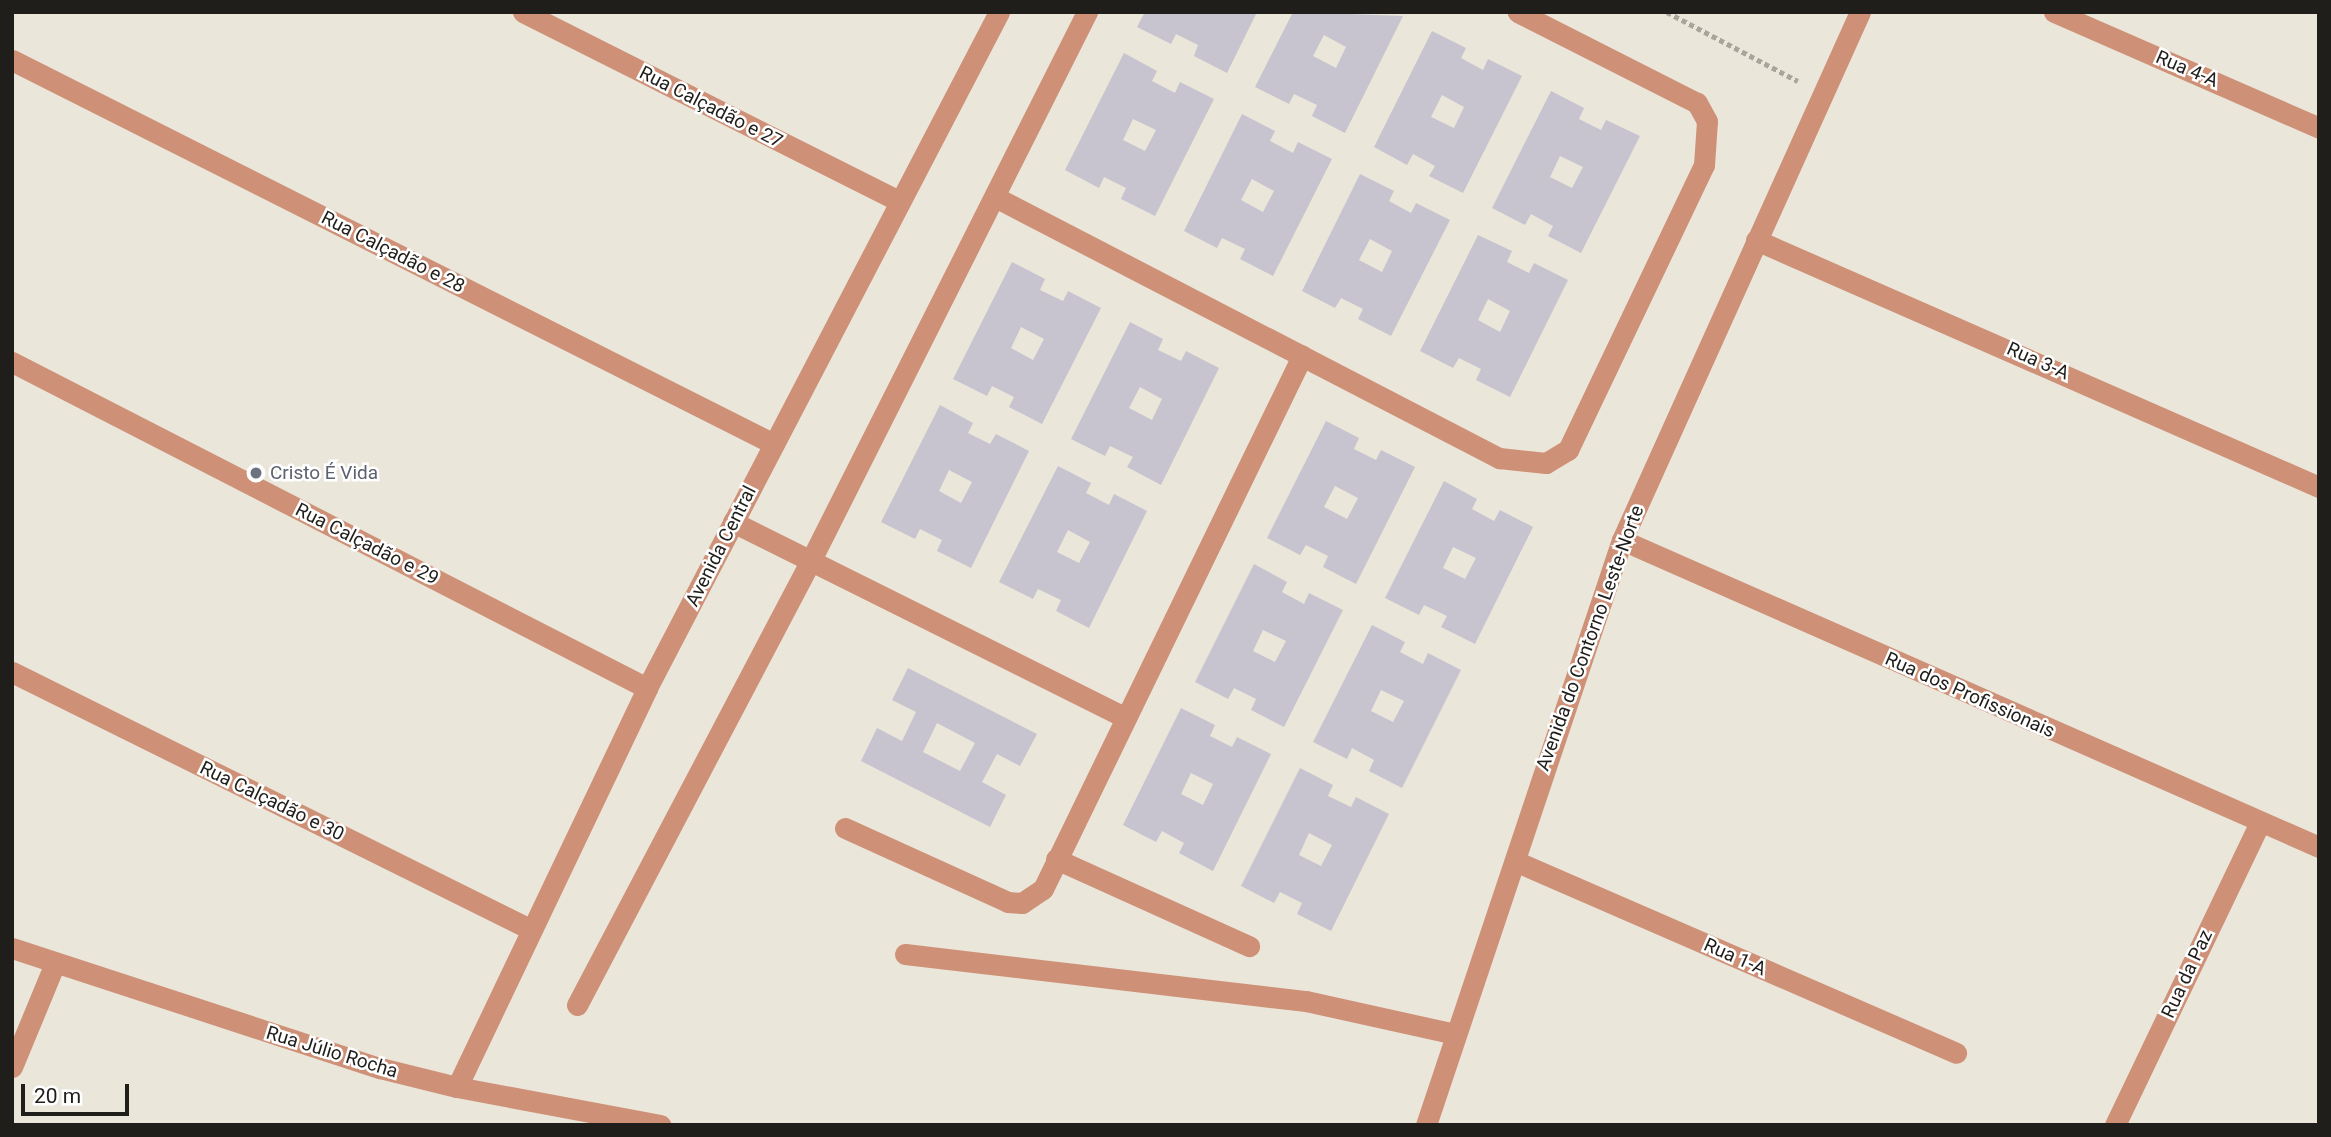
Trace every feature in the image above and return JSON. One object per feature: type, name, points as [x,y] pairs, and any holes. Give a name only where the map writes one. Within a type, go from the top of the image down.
[{"type":"street","name":"Rua Calçadão e 27","points":[[523,12],[899,201]]},
{"type":"street","name":"Avenida Central","points":[[457,1087],[648,688],[999,12]]},
{"type":"street","points":[[578,1005],[811,560],[1087,12]]},
{"type":"street","points":[[995,197],[1499,458],[1546,463],[1568,450],[1704,165],[1707,121],[1698,103],[1518,12]]},
{"type":"street","name":"Avenida do Contorno Leste-Norte","points":[[1426,1125],[1622,540],[1860,12]]},
{"type":"street","name":"Rua 4-A","points":[[2054,12],[2319,128]]},
{"type":"street","name":"Rua Calçadão e 28","points":[[12,60],[774,444]]},
{"type":"street","name":"Rua 3-A","points":[[1756,240],[2319,487]]},
{"type":"street","points":[[845,828],[1008,902],[1033,898],[1043,889],[1302,356]]},
{"type":"street","name":"Rua Calçadão e 29","points":[[12,362],[648,688]]},
{"type":"street","points":[[733,522],[1126,718]]},
{"type":"street","name":"Rua dos Profissionais","points":[[1622,540],[2259,824],[2319,847]]},
{"type":"street","name":"Rua Calçadão e 30","points":[[12,672],[532,930]]},
{"type":"street","name":"Rua da Paz","points":[[2115,1125],[2259,824]]},
{"type":"street","points":[[1056,859],[1249,946]]},
{"type":"street","name":"Rua 1-A","points":[[1515,861],[1956,1053]]},
{"type":"street","name":"Rua Júlio Rocha","points":[[12,948],[380,1068],[457,1087],[660,1125]]},
{"type":"street","points":[[905,954],[1306,1001],[1455,1034]]},
{"type":"street","points":[[12,1067],[55,963]]},
{"type":"path","points":[[1667,12],[1824,94]]},
{"type":"building","points":[[1145,12],[1257,12],[1227,73],[1194,56],[1198,45],[1176,34],[1171,44],[1137,27]]},
{"type":"building","points":[[1293,12],[1403,16],[1345,133],[1312,116],[1317,105],[1294,94],[1289,104],[1255,87]],"holes":[[[1324,35],[1346,47],[1336,68],[1313,56]]]},
{"type":"building","points":[[1432,31],[1466,48],[1461,58],[1483,70],[1488,59],[1522,76],[1463,193],[1429,176],[1435,166],[1413,154],[1407,165],[1374,147]],"holes":[[[1442,95],[1464,107],[1454,128],[1431,117]]]},
{"type":"building","points":[[1124,53],[1157,71],[1152,81],[1175,93],[1180,82],[1214,99],[1155,216],[1121,199],[1126,188],[1104,177],[1099,188],[1065,170]],"holes":[[[1133,119],[1156,130],[1145,151],[1123,140]]]},
{"type":"building","points":[[1551,91],[1584,108],[1579,119],[1601,130],[1606,120],[1640,136],[1581,253],[1548,236],[1553,226],[1531,214],[1525,225],[1492,208]],"holes":[[[1560,156],[1583,167],[1572,188],[1550,177]]]},
{"type":"building","points":[[1242,114],[1275,131],[1270,141],[1293,153],[1298,142],[1332,159],[1273,276],[1240,259],[1245,249],[1222,238],[1217,248],[1184,231]],"holes":[[[1252,179],[1274,191],[1263,212],[1241,200]]]},
{"type":"building","points":[[1360,174],[1394,191],[1389,201],[1411,213],[1416,203],[1450,220],[1391,336],[1358,319],[1363,309],[1341,298],[1335,308],[1302,291]],"holes":[[[1370,239],[1392,251],[1382,272],[1359,260]]]},
{"type":"building","points":[[1478,235],[1512,251],[1507,262],[1529,273],[1534,263],[1568,280],[1510,397],[1476,380],[1481,369],[1459,358],[1453,368],[1420,351]],"holes":[[[1488,299],[1510,311],[1500,332],[1478,320]]]},
{"type":"building","points":[[1012,262],[1045,279],[1040,290],[1063,301],[1068,291],[1101,308],[1042,424],[1009,407],[1014,397],[992,386],[987,396],[953,379]],"holes":[[[1021,327],[1044,339],[1033,360],[1011,348]]]},
{"type":"building","points":[[1130,322],[1163,339],[1158,350],[1181,361],[1186,351],[1219,368],[1161,485],[1127,467],[1133,457],[1110,446],[1105,456],[1071,439]],"holes":[[[1140,387],[1162,399],[1152,420],[1129,408]]]},
{"type":"building","points":[[940,405],[973,423],[968,433],[990,444],[996,434],[1029,451],[971,568],[937,551],[942,540],[920,529],[915,539],[881,522]],"holes":[[[949,470],[972,482],[961,503],[939,491]]]},
{"type":"building","points":[[1326,421],[1359,438],[1354,449],[1376,460],[1381,450],[1415,467],[1356,584],[1323,567],[1328,556],[1306,545],[1300,555],[1267,538]],"holes":[[[1335,486],[1358,498],[1347,519],[1324,507]]]},
{"type":"building","points":[[1058,466],[1091,483],[1086,493],[1109,505],[1114,494],[1147,511],[1089,628],[1056,611],[1061,600],[1038,589],[1033,599],[999,582]],"holes":[[[1068,530],[1090,542],[1079,563],[1057,552]]]},
{"type":"building","points":[[1444,481],[1477,499],[1472,509],[1494,521],[1500,510],[1533,527],[1475,644],[1441,627],[1447,616],[1424,605],[1419,615],[1385,598]],"holes":[[[1453,547],[1476,558],[1465,579],[1443,568]]]},
{"type":"building","points":[[1254,564],[1287,582],[1282,592],[1304,604],[1309,593],[1343,610],[1284,727],[1251,710],[1256,699],[1234,688],[1228,699],[1195,682]],"holes":[[[1263,630],[1286,641],[1275,662],[1253,651]]]},
{"type":"building","points":[[1372,625],[1405,642],[1400,652],[1423,664],[1428,653],[1461,670],[1402,788],[1369,771],[1374,760],[1352,748],[1347,759],[1313,742]],"holes":[[[1381,690],[1404,701],[1393,722],[1371,711]]]},
{"type":"building","points":[[908,668],[1037,734],[1020,766],[997,754],[982,782],[1006,795],[990,827],[861,761],[877,728],[902,741],[916,712],[892,700]],"holes":[[[937,723],[975,743],[960,771],[923,752]]]},
{"type":"building","points":[[1181,708],[1215,725],[1210,736],[1232,747],[1237,737],[1271,754],[1213,871],[1179,853],[1184,843],[1162,831],[1156,842],[1123,825]],"holes":[[[1191,773],[1213,784],[1203,805],[1181,794]]]},
{"type":"building","points":[[1300,768],[1333,785],[1328,796],[1351,807],[1356,797],[1389,814],[1331,931],[1297,914],[1302,903],[1280,892],[1274,903],[1241,886]],"holes":[[[1309,833],[1332,845],[1321,866],[1299,855]]]},
{"type":"place","name":"Cristo É Vida","points":[[256,473]]}]
